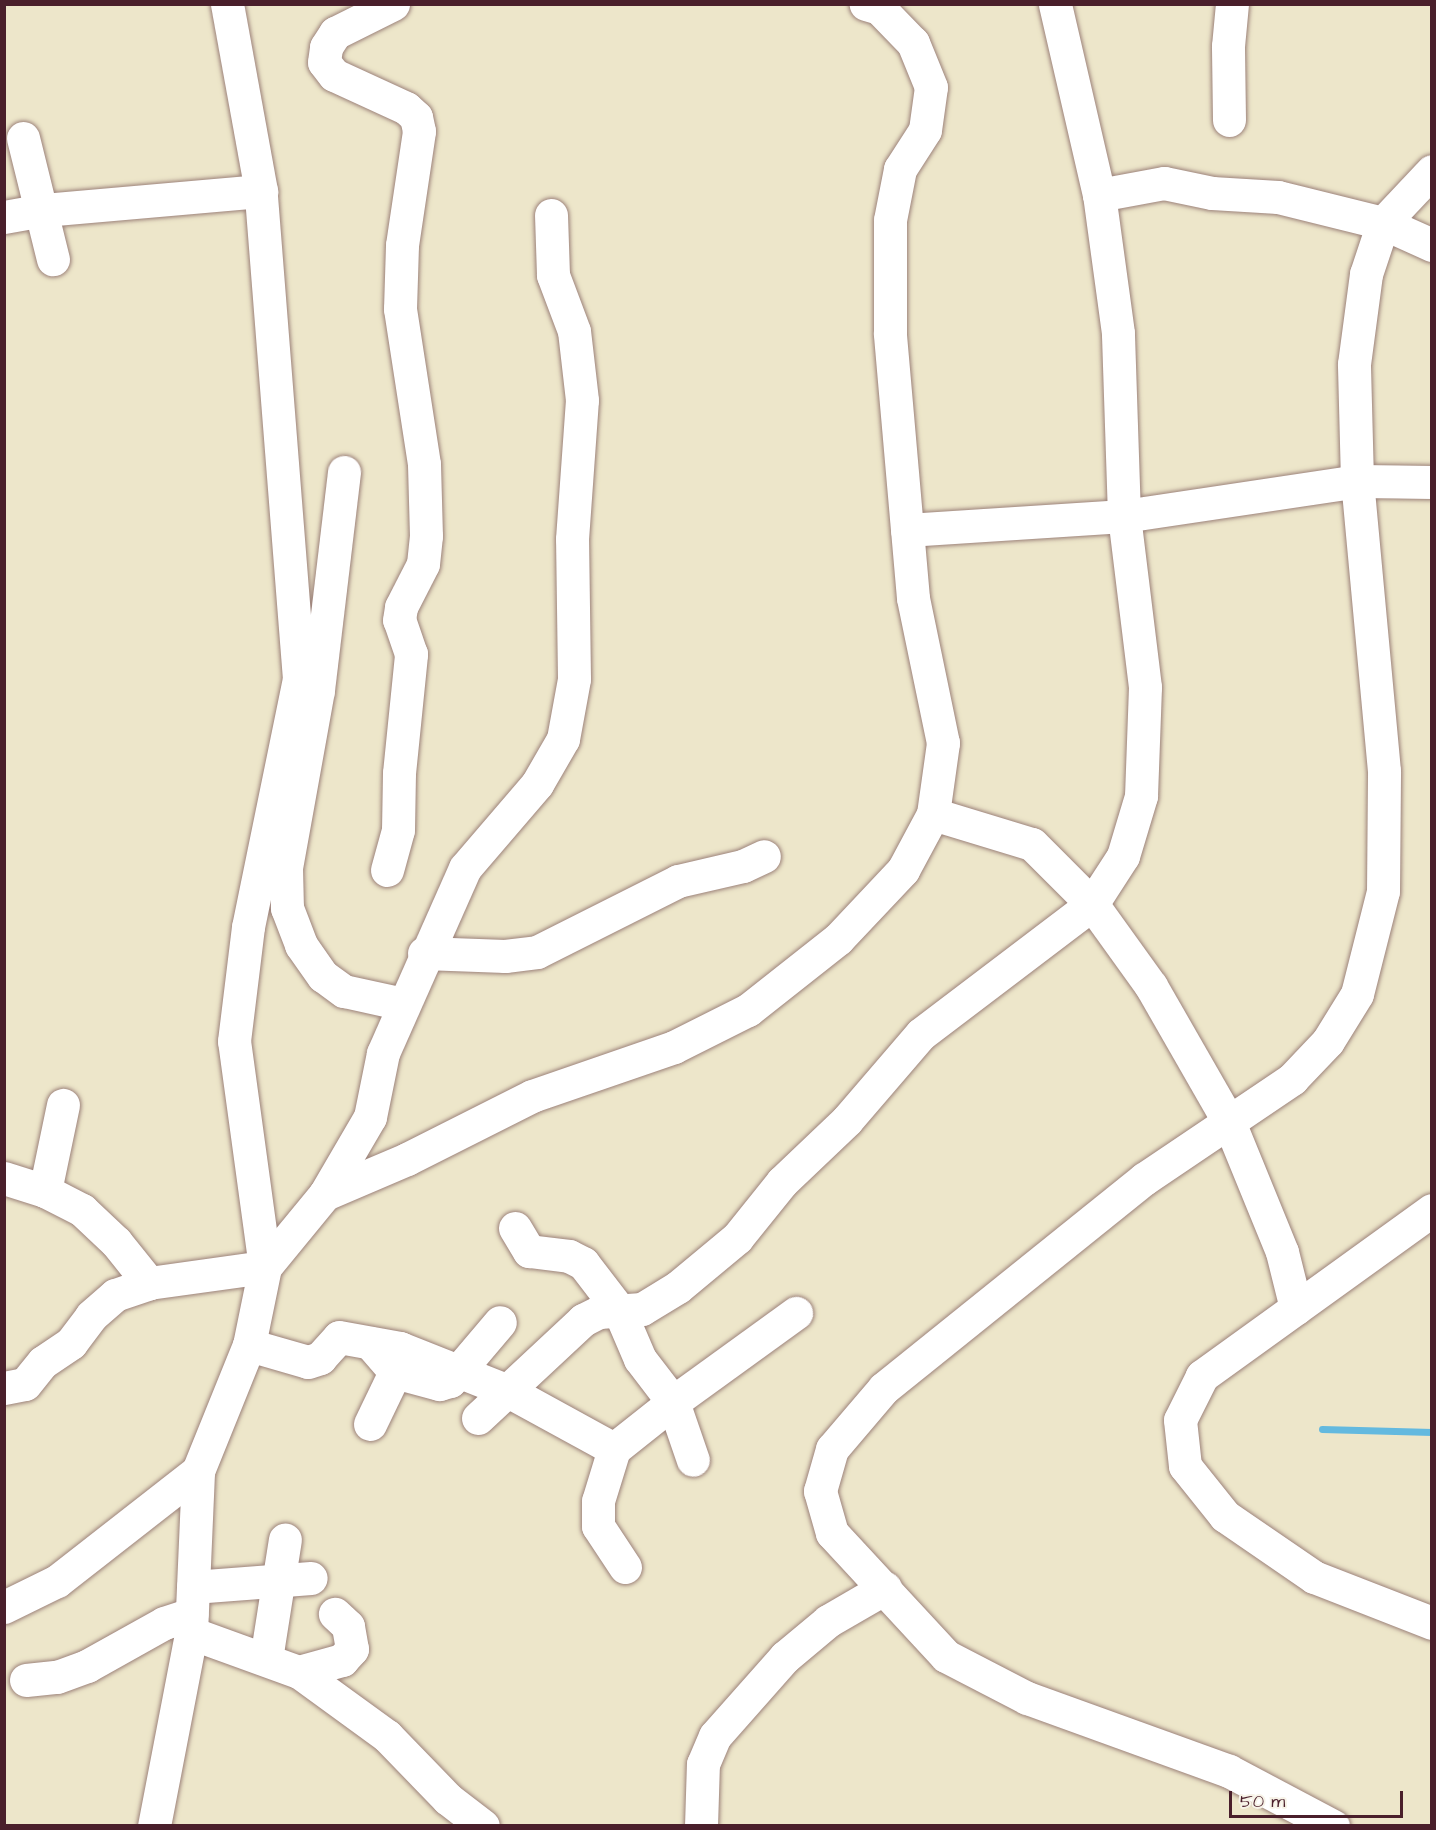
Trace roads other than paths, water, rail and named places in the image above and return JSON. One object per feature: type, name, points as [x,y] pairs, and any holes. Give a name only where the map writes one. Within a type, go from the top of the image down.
[{"type":"main road","points":[[154,1826],[192,1611],[198,1471],[249,1345],[265,1267],[234,1041],[248,927],[299,679],[261,191],[227,4]]},
{"type":"main road","points":[[387,870],[398,830],[399,773],[411,654],[399,620],[401,607],[423,564],[426,536],[424,464],[400,309],[402,244],[419,131],[416,117],[406,108],[334,75],[324,62],[326,47],[335,33],[393,4]]},
{"type":"main road","points":[[325,1194],[407,1159],[532,1096],[674,1047],[748,1010],[838,939],[903,870],[933,814],[943,743],[913,598],[890,333],[890,220],[900,169],[925,130],[931,87],[913,43],[879,8],[866,4]]},
{"type":"main road","points":[[478,1418],[583,1320],[599,1312],[642,1309],[669,1293],[737,1238],[782,1182],[847,1120],[921,1034],[1092,904],[1123,856],[1141,796],[1145,687],[1124,516],[1118,333],[1099,195],[1055,4]]},
{"type":"main road","points":[[1229,120],[1228,46],[1232,4]]},
{"type":"main road","points":[[23,138],[43,210],[53,259]]},
{"type":"main road","points":[[1333,1826],[1229,1771],[1027,1698],[946,1656],[832,1533],[820,1491],[832,1449],[884,1388],[1144,1179],[1292,1079],[1328,1041],[1357,994],[1383,891],[1384,771],[1357,481],[1353,364],[1366,274],[1383,223],[1431,171]]},
{"type":"main road","points":[[1099,195],[1164,183],[1212,194],[1278,197],[1383,223],[1431,245]]},
{"type":"main road","points":[[4,217],[43,210],[261,191]]},
{"type":"main road","points":[[4,1388],[25,1384],[43,1362],[71,1343],[91,1316],[115,1295],[149,1283],[265,1267],[325,1194],[370,1118],[383,1053],[424,952],[465,868],[537,784],[563,739],[574,679],[572,539],[582,400],[574,331],[553,275],[551,215]]},
{"type":"main road","points":[[344,472],[318,690],[286,868],[287,908],[301,945],[323,976],[344,991],[403,1004]]},
{"type":"main road","points":[[907,530],[1124,516],[1357,481],[1431,482]]},
{"type":"main road","points":[[933,814],[1032,844],[1092,904],[1157,995],[1229,1122],[1282,1252],[1296,1308]]},
{"type":"main road","points":[[424,952],[505,956],[537,952],[669,885],[764,856]]},
{"type":"main road","points":[[45,1191],[63,1105]]},
{"type":"main road","points":[[4,1178],[45,1191],[82,1210],[116,1242],[149,1283]]},
{"type":"main road","points":[[1431,1210],[1202,1376],[1180,1420],[1185,1466],[1225,1516],[1314,1577],[1431,1623]]},
{"type":"main road","points":[[515,1228],[529,1251],[569,1256],[583,1263],[619,1310],[640,1359],[672,1401],[693,1460]]},
{"type":"main road","points":[[625,1567],[598,1526],[598,1501],[614,1449],[672,1401],[796,1313]]},
{"type":"main road","points":[[370,1343],[395,1372],[439,1384],[450,1381],[500,1322]]},
{"type":"main road","points":[[249,1345],[308,1362],[320,1358],[339,1337],[400,1348],[508,1391],[614,1449]]},
{"type":"main road","points":[[370,1424],[395,1372]]},
{"type":"main road","points":[[4,1607],[57,1581],[198,1471]]},
{"type":"main road","points":[[266,1659],[285,1539]]},
{"type":"main road","points":[[26,1680],[57,1677],[87,1666],[164,1623],[192,1611],[278,1584],[312,1578]]},
{"type":"main road","points":[[701,1826],[703,1764],[715,1736],[785,1658],[828,1621],[885,1588]]},
{"type":"main road","points":[[192,1611],[266,1659],[300,1672],[387,1736],[448,1799],[483,1826]]},
{"type":"main road","points":[[300,1672],[342,1660],[352,1649],[348,1626],[335,1614]]},
{"type":"waterway","points":[[1322,1429],[1432,1432]]}]
